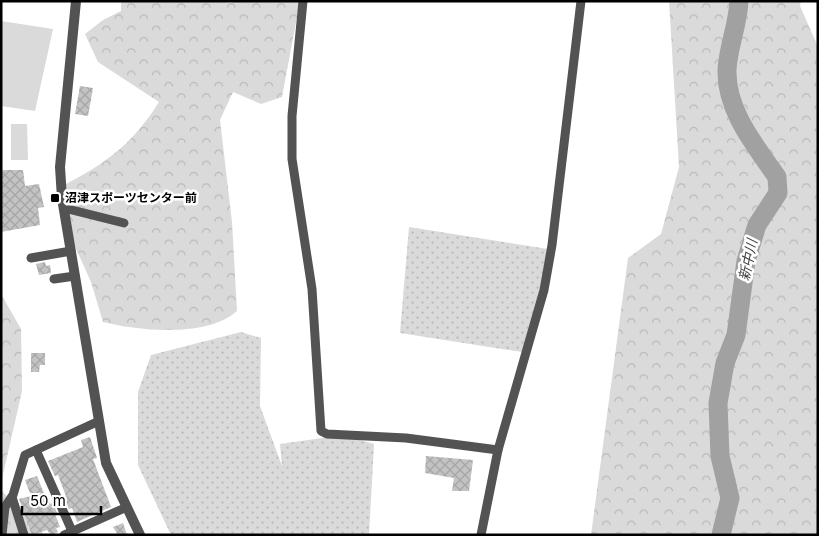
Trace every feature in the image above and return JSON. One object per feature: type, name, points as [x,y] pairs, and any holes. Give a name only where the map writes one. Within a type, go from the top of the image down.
[{"type":"street","points":[[76,1],[60,167],[64,208],[106,462],[140,535]]},
{"type":"street","points":[[303,1],[292,116],[292,159],[312,289],[320,431],[327,434],[406,438],[498,450]]},
{"type":"street","points":[[481,535],[498,450],[544,290],[552,245],[581,1]]},
{"type":"street","points":[[64,208],[124,223]]},
{"type":"street","points":[[32,258],[71,251]]},
{"type":"street","points":[[54,279],[75,276]]},
{"type":"street","points":[[2,535],[5,507],[12,498],[25,455],[99,421]]},
{"type":"street","points":[[36,450],[68,533],[127,507]]},
{"type":"street","points":[[12,498],[24,535]]},
{"type":"green space","points":[[121,1],[219,1],[232,3],[234,1],[300,1],[282,97],[261,104],[233,92],[220,120],[232,222],[237,311],[224,320],[208,325],[191,329],[153,330],[103,322],[91,282],[68,231],[66,184],[94,168],[119,150],[140,129],[159,102],[98,62],[85,34],[103,20],[121,11]]},
{"type":"green space","points":[[669,1],[801,1],[800,6],[818,47],[818,535],[591,535],[628,258],[661,234],[679,167]]},
{"type":"green space","points":[[1,21],[53,29],[35,111],[1,106]]},
{"type":"green space","points":[[11,124],[27,124],[28,160],[11,160]]},
{"type":"green space","points":[[409,227],[548,249],[542,295],[522,352],[400,333]]},
{"type":"green space","points":[[1,294],[21,329],[22,391],[1,483]]},
{"type":"green space","points":[[241,332],[261,338],[260,406],[282,466],[280,444],[343,435],[374,444],[369,535],[171,535],[138,465],[138,392],[151,355]]},
{"type":"green space","points":[[1,490],[44,535],[1,535]]},
{"type":"building","points":[[80,86],[93,88],[88,116],[75,114]]},
{"type":"building","points":[[1,170],[23,170],[25,186],[39,184],[44,207],[38,208],[40,225],[1,232]]},
{"type":"building","points":[[45,262],[46,266],[50,265],[51,273],[39,275],[36,264]]},
{"type":"building","points":[[31,353],[45,353],[45,365],[40,365],[39,372],[31,372]]},
{"type":"building","points":[[90,437],[97,458],[93,459],[111,507],[77,522],[72,508],[69,509],[58,475],[55,476],[48,461],[83,447],[81,440]]},
{"type":"building","points":[[426,456],[473,460],[469,491],[452,491],[454,478],[425,473]]},
{"type":"building","points":[[37,476],[45,496],[47,495],[50,504],[53,503],[57,513],[55,514],[60,527],[56,528],[58,532],[51,535],[47,530],[32,535],[19,499],[31,496],[25,480]]},
{"type":"building","points":[[123,523],[127,535],[118,535],[113,527]]},
{"type":"waterway","name":"新中川","points":[[721,535],[730,498],[720,456],[718,403],[725,363],[736,335],[746,261],[757,225],[778,193],[777,177],[743,127],[731,100],[727,70],[739,1]]},
{"type":"place","name":"沼津スポーツセンター前","points":[[55,198]]}]
